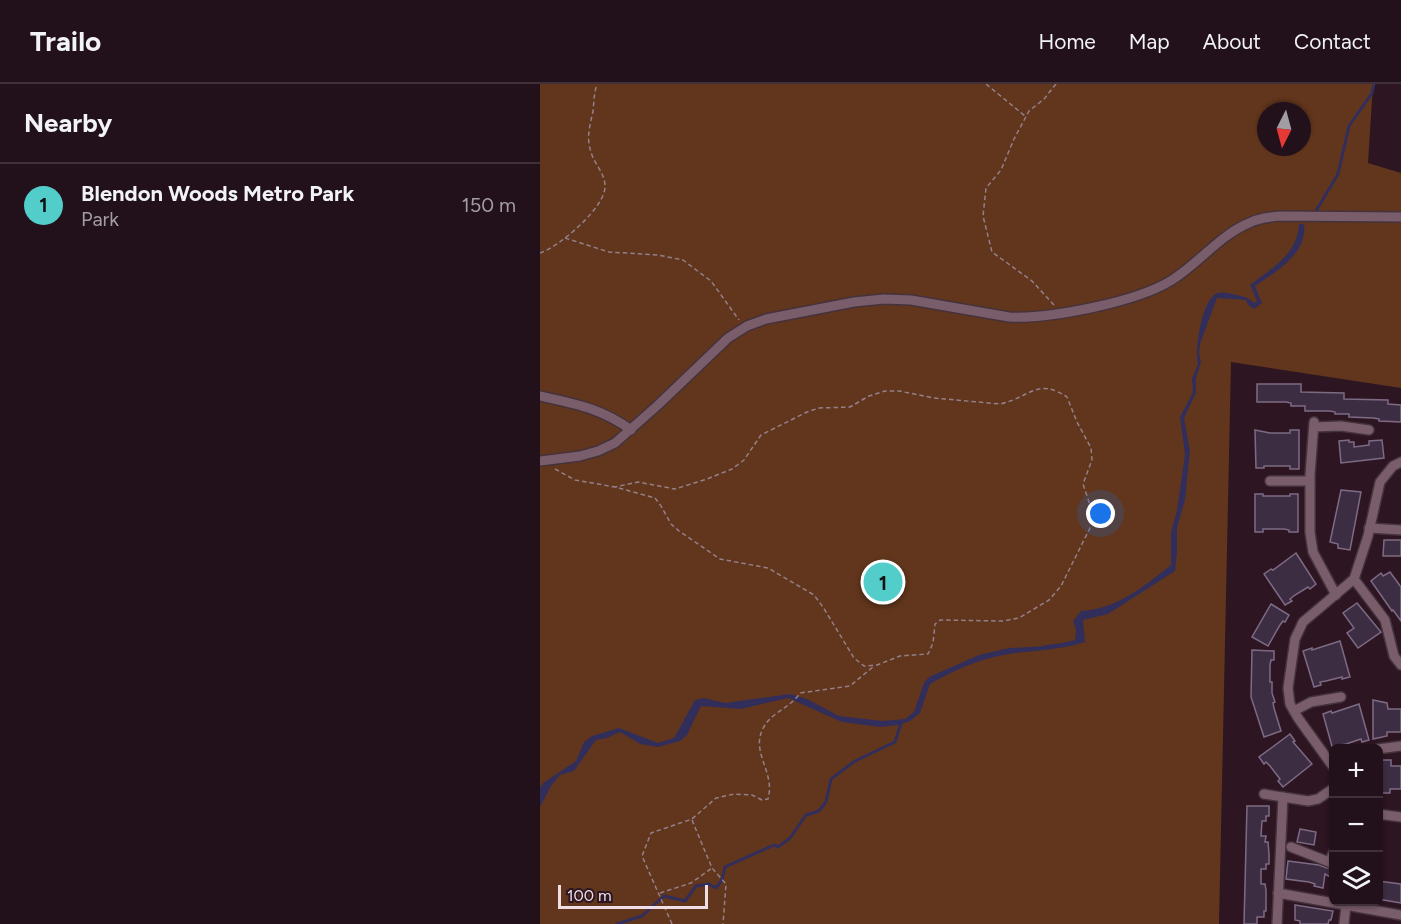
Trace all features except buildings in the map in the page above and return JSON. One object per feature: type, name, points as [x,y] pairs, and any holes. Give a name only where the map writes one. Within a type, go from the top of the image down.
[{"type":"street","points":[[540,461],[580,456],[598,451],[615,442],[631,430],[728,338],[744,327],[766,319],[854,302],[884,299],[941,304],[1009,317],[1061,312],[1127,299],[1149,292],[1172,280],[1248,223],[1263,218],[1280,216],[1401,217]]},
{"type":"street","points":[[540,396],[597,409],[615,418],[631,430]]},
{"type":"street","points":[[1336,595],[1313,552],[1310,532],[1310,481],[1314,424],[1369,430]]},
{"type":"street","points":[[1329,761],[1290,704],[1288,688],[1295,639],[1303,622],[1354,579],[1380,482],[1393,466],[1401,462]]},
{"type":"street","points":[[1270,481],[1310,481]]},
{"type":"street","points":[[1369,528],[1401,530]]},
{"type":"street","points":[[1354,579],[1384,621],[1394,656],[1401,664]]},
{"type":"street","points":[[1294,711],[1311,702],[1341,696]]},
{"type":"street","points":[[1383,748],[1401,746]]},
{"type":"street","points":[[1264,794],[1308,801],[1318,799],[1329,791]]},
{"type":"street","points":[[1277,924],[1283,797]]},
{"type":"street","points":[[1383,815],[1401,817]]},
{"type":"street","points":[[1291,847],[1329,862],[1334,852]]},
{"type":"street","points":[[1278,893],[1329,902]]},
{"type":"street","points":[[1344,924],[1346,906]]},
{"type":"street","points":[[1352,906],[1401,915]]},
{"type":"path","points":[[540,253],[555,247],[576,228],[598,204],[606,188],[604,176],[591,153],[588,137],[597,84]]},
{"type":"path","points":[[987,84],[1026,117]]},
{"type":"path","points":[[1056,84],[1044,99],[1029,111],[1001,170],[987,188],[983,216],[992,252],[1032,281],[1061,312]]},
{"type":"path","points":[[565,238],[609,252],[658,255],[683,260],[711,281],[744,327]]},
{"type":"path","points":[[551,467],[575,480],[615,487],[655,498],[671,524],[720,559],[768,568],[814,595],[854,658],[864,666],[875,665],[900,656],[928,654],[933,643],[935,624],[940,620],[1003,621],[1019,618],[1049,600],[1060,586],[1091,526],[1093,514],[1083,484],[1092,460],[1091,448],[1077,423],[1067,397],[1048,388],[1034,390],[1010,402],[1000,404],[885,391],[869,396],[850,407],[819,408],[807,412],[761,435],[744,460],[732,470],[707,479],[675,489],[638,482],[615,487]]},
{"type":"path","points":[[672,924],[642,856],[651,833],[692,819],[716,798],[734,794],[752,795],[762,800],[768,799],[771,789],[758,747],[765,725],[790,705],[800,693],[850,686],[875,665]]},
{"type":"path","points":[[692,819],[712,868],[726,884],[723,924]]},
{"type":"path","points":[[658,894],[691,883],[712,868]]},
{"type":"shaded area","points":[[540,84],[1373,84],[1368,163],[1401,173],[1401,388],[1231,362],[1219,924],[540,924]]},
{"type":"shaded area","points":[[1299,224],[1304,224],[1304,234],[1296,253],[1281,268],[1255,286],[1262,303],[1254,309],[1248,305],[1246,300],[1217,298],[1200,344],[1201,363],[1196,378],[1196,393],[1184,418],[1190,451],[1185,500],[1177,528],[1175,571],[1108,614],[1083,620],[1085,642],[993,657],[956,670],[930,684],[920,713],[910,721],[899,725],[880,727],[842,722],[788,698],[741,709],[701,706],[687,735],[680,741],[658,747],[640,744],[620,732],[596,740],[574,771],[560,775],[551,786],[540,807],[540,788],[543,783],[576,761],[584,742],[592,736],[619,728],[658,743],[674,738],[695,700],[704,698],[725,703],[790,694],[807,699],[839,716],[883,721],[905,719],[914,712],[924,683],[929,677],[979,655],[1009,648],[1049,646],[1075,640],[1076,630],[1073,621],[1081,611],[1118,601],[1140,589],[1171,565],[1171,532],[1177,510],[1185,454],[1180,417],[1193,392],[1192,379],[1198,364],[1198,338],[1206,308],[1214,295],[1221,293],[1242,296],[1254,303],[1257,301],[1250,285],[1289,252],[1294,244]]},
{"type":"waterway","points":[[1316,211],[1338,174],[1349,126],[1372,93],[1374,84]]},
{"type":"waterway","points":[[1044,647],[1058,645]]},
{"type":"waterway","points":[[617,924],[642,916],[664,896],[685,901],[696,886],[709,884],[716,888],[722,880],[725,867],[774,845],[778,847],[790,838],[806,815],[819,811],[826,802],[831,779],[855,761],[895,742],[901,723]]},
{"type":"place","name":"Blendon Woods Metro Park","points":[[883,582]]}]
